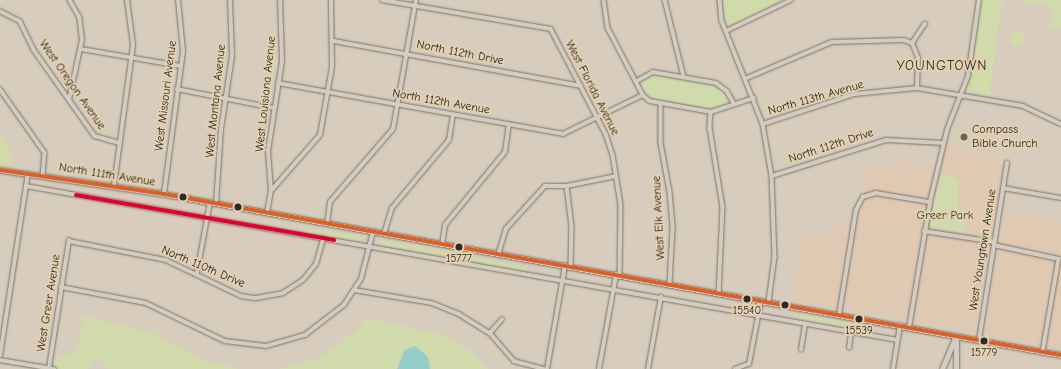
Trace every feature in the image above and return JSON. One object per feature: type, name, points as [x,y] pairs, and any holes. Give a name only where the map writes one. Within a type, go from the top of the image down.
[{"type":"street","points":[[69,100],[81,48],[80,23],[70,0]]},
{"type":"street","points":[[114,186],[131,57],[132,27],[127,0]]},
{"type":"street","name":"West Missouri Avenue","points":[[164,194],[181,66],[183,38],[178,0]]},
{"type":"street","name":"West Montana Avenue","points":[[216,204],[226,98],[233,45],[230,0]]},
{"type":"street","name":"West Louisiana Avenue","points":[[267,212],[271,191],[268,151],[283,42],[280,0]]},
{"type":"street","points":[[271,191],[320,135],[329,92],[334,41],[331,0]]},
{"type":"street","points":[[382,0],[415,6]]},
{"type":"street","points":[[327,224],[330,202],[393,129],[416,0]]},
{"type":"street","points":[[604,0],[608,28],[643,95],[661,103],[711,112],[710,128],[723,207],[718,294]]},
{"type":"street","points":[[665,0],[684,77]]},
{"type":"street","points":[[720,0],[726,31],[748,78],[763,124],[772,176],[775,257],[769,302]]},
{"type":"street","points":[[726,31],[791,0]]},
{"type":"street","points":[[909,328],[930,202],[943,143],[963,95],[979,0]]},
{"type":"street","name":"West Florida Avenue","points":[[415,6],[551,29],[598,119],[616,176],[622,236],[618,276],[614,287],[599,369]]},
{"type":"street","name":"West Oregon Avenue","points":[[0,11],[18,18],[34,50],[95,136],[120,143]]},
{"type":"street","points":[[912,43],[925,24]]},
{"type":"street","points":[[748,78],[832,42],[904,40],[912,43],[918,58],[917,88]]},
{"type":"street","name":"North 112th Drive","points":[[334,41],[581,86]]},
{"type":"street","points":[[81,48],[181,66]]},
{"type":"street","points":[[636,81],[654,72],[721,85],[734,103]]},
{"type":"street","name":"North 112th Avenue","points":[[278,83],[563,134],[598,119],[643,95]]},
{"type":"street","name":"North 113th Avenue","points":[[763,124],[855,94],[917,88],[1023,106],[1061,124]]},
{"type":"street","points":[[0,89],[45,153],[43,176]]},
{"type":"street","points":[[177,89],[274,108]]},
{"type":"street","name":"North 113th Avenue","points":[[711,112],[720,112],[734,103],[754,98]]},
{"type":"street","name":"West Elk Avenue","points":[[661,103],[661,143],[670,192],[672,229],[670,285]]},
{"type":"street","points":[[384,234],[392,208],[449,140],[453,115]]},
{"type":"street","points":[[442,245],[445,225],[505,152],[509,125]]},
{"type":"street","name":"North 112th Drive","points":[[772,176],[886,140],[943,143]]},
{"type":"street","name":"West Youngtown Avenue","points":[[979,340],[1007,163]]},
{"type":"street","name":"North 111th Avenue","points":[[0,170],[114,186],[210,202],[442,245],[1061,355]]},
{"type":"street","points":[[0,356],[28,174]]},
{"type":"street","points":[[498,255],[506,229],[538,191],[554,184],[567,186],[616,176]]},
{"type":"street","name":"North 111th Avenue","points":[[26,186],[323,239],[563,280],[614,287],[758,316],[898,340]]},
{"type":"street","points":[[547,369],[563,280],[568,267],[572,225],[567,186]]},
{"type":"street","points":[[1003,188],[1061,198]]},
{"type":"street","points":[[839,315],[856,210],[863,197],[876,193],[930,202]]},
{"type":"street","points":[[197,273],[210,202]]},
{"type":"street","points":[[924,231],[994,243],[1059,258],[1043,352]]},
{"type":"street","points":[[61,287],[146,303],[225,341],[266,346],[305,335],[324,324],[354,290],[370,247],[373,232]]},
{"type":"street","name":"North 110th Drive","points":[[69,241],[151,256],[197,273],[241,296],[274,296],[303,280],[316,264],[323,239]]},
{"type":"street","name":"West Greer Avenue","points":[[48,368],[69,241]]},
{"type":"street","points":[[354,290],[432,303],[459,314],[490,333],[514,362],[544,369]]},
{"type":"street","points":[[648,369],[661,297]]},
{"type":"street","points":[[735,369],[749,364],[761,301]]},
{"type":"street","points":[[490,333],[502,320]]},
{"type":"street","points":[[801,350],[805,324]]},
{"type":"street","points":[[893,369],[900,326]]},
{"type":"street","points":[[849,348],[851,333]]},
{"type":"street","points":[[942,369],[956,336]]},
{"type":"street","points":[[956,336],[956,369]]},
{"type":"street","points":[[0,360],[54,369]]},
{"type":"shaded area","points":[[946,143],[1004,159],[991,237],[964,233],[968,212],[958,210],[959,179],[940,173]]},
{"type":"shaded area","points":[[900,162],[936,166],[907,320],[794,301],[800,236],[832,236],[835,225],[847,227],[856,204],[865,192],[859,171]]},
{"type":"shaded area","points":[[1003,212],[1061,222],[1061,349],[985,333]]},
{"type":"shaded area","points":[[927,234],[989,245],[974,333],[912,322]]},
{"type":"green space","points":[[724,0],[788,0],[729,27],[724,17]]},
{"type":"green space","points":[[981,0],[1002,0],[989,97],[967,90]]},
{"type":"green space","points":[[1014,0],[1061,0],[1061,28],[1051,27],[1053,8]]},
{"type":"green space","points":[[1014,32],[1020,32],[1024,36],[1024,42],[1020,46],[1014,46],[1010,42],[1010,36]]},
{"type":"green space","points":[[657,75],[716,86],[726,93],[728,100],[724,106],[712,109],[652,98],[641,85],[645,78]]},
{"type":"green space","points":[[0,134],[10,149],[13,166],[0,164]]},
{"type":"green space","name":"Greer Park","points":[[940,173],[959,179],[958,210],[968,211],[964,233],[929,227]]},
{"type":"green space","points":[[309,228],[363,237],[363,242],[308,233]]},
{"type":"green space","points":[[381,240],[462,254],[461,259],[380,245]]},
{"type":"green space","points":[[467,256],[526,266],[525,271],[466,261]]},
{"type":"green space","points":[[802,315],[867,326],[866,331],[801,320]]},
{"type":"green space","points":[[83,316],[153,333],[201,359],[239,369],[111,369],[96,359],[88,369],[51,369],[53,361],[77,351]]},
{"type":"green space","points":[[366,318],[445,335],[468,349],[488,369],[278,369],[319,358],[356,331]]},
{"type":"water","points":[[415,346],[428,357],[430,369],[397,369],[404,351]]},
{"type":"transit line","points":[[0,170],[164,194],[1061,355]]},
{"type":"transit line","points":[[76,195],[334,240]]},
{"type":"place","name":"Compass Bible Church","points":[[964,137]]},
{"type":"place","name":"15777","points":[[459,247]]},
{"type":"place","name":"15540","points":[[747,299]]},
{"type":"place","name":"15539","points":[[859,319]]},
{"type":"place","name":"15779","points":[[984,341]]},
{"type":"district","name":"YOUNGTOWN","points":[[942,66]]}]
